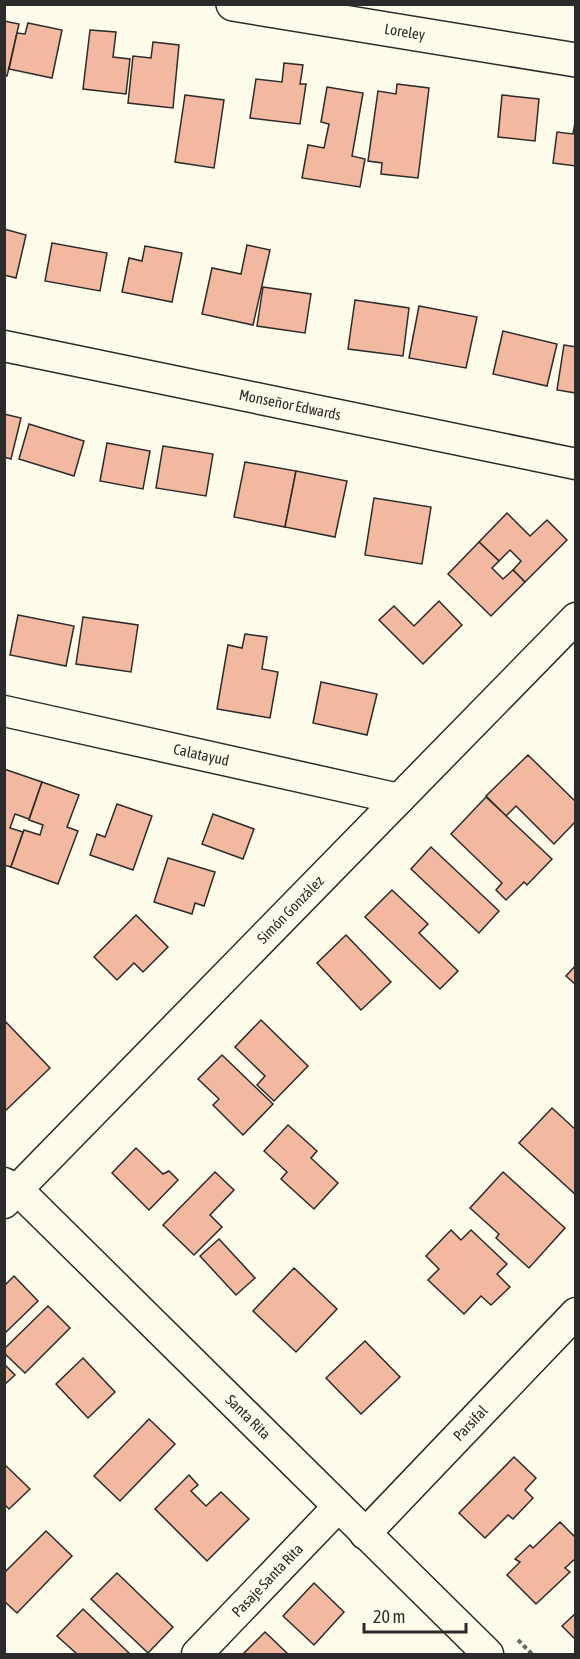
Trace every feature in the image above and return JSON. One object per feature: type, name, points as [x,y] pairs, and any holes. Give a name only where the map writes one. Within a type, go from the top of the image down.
[{"type":"street","name":"Loreley","points":[[233,4],[576,60]]},
{"type":"street","name":"Monseñor Edwards","points":[[4,346],[576,464]]},
{"type":"street","name":"Simón González","points":[[9,1192],[399,800],[576,618]]},
{"type":"street","name":"Calatayud","points":[[4,711],[399,800]]},
{"type":"street","name":"Santa Rita","points":[[9,1192],[488,1654]]},
{"type":"street","name":"Parsifal","points":[[365,1534],[576,1313]]},
{"type":"street","name":"Pasaje Santa Rita","points":[[197,1654],[338,1507]]},
{"type":"building","points":[[4,21],[19,24],[7,76],[4,76]]},
{"type":"building","points":[[28,23],[62,30],[52,78],[9,69],[17,33],[25,34]]},
{"type":"building","points":[[90,30],[116,32],[113,57],[130,59],[126,94],[83,89]]},
{"type":"building","points":[[153,42],[179,45],[173,108],[128,103],[133,56],[151,58]]},
{"type":"building","points":[[284,63],[303,65],[300,84],[306,84],[300,124],[250,118],[256,79],[282,82]]},
{"type":"building","points":[[397,84],[429,88],[418,178],[381,174],[382,163],[368,161],[378,91],[396,94]]},
{"type":"building","points":[[327,87],[363,93],[352,156],[365,159],[360,187],[302,178],[308,145],[324,148],[329,124],[321,122]]},
{"type":"building","points":[[185,95],[224,100],[214,168],[175,162]]},
{"type":"building","points":[[502,95],[539,99],[535,141],[498,137]]},
{"type":"building","points":[[576,117],[576,166],[553,163],[557,132],[573,134]]},
{"type":"building","points":[[4,229],[26,235],[16,278],[4,275]]},
{"type":"building","points":[[52,243],[107,253],[100,291],[45,281]]},
{"type":"building","points":[[247,245],[270,250],[253,325],[202,314],[212,268],[241,274]]},
{"type":"building","points":[[145,246],[182,253],[172,302],[122,292],[129,258],[142,261]]},
{"type":"building","points":[[263,287],[311,294],[305,333],[257,326]]},
{"type":"building","points":[[355,300],[409,308],[403,356],[348,349]]},
{"type":"building","points":[[419,306],[477,317],[466,368],[409,358]]},
{"type":"building","points":[[503,331],[557,344],[547,386],[493,374]]},
{"type":"building","points":[[564,345],[576,347],[576,393],[557,390]]},
{"type":"building","points":[[4,414],[21,418],[11,459],[4,457]]},
{"type":"building","points":[[29,424],[84,441],[74,476],[19,459]]},
{"type":"building","points":[[107,443],[150,451],[143,489],[100,481]]},
{"type":"building","points":[[163,446],[213,454],[206,496],[156,488]]},
{"type":"building","points":[[245,462],[296,471],[285,527],[234,517]]},
{"type":"building","points":[[296,471],[347,481],[335,537],[285,527]]},
{"type":"building","points":[[374,498],[431,507],[422,564],[365,555]]},
{"type":"building","points":[[507,513],[530,536],[547,520],[567,540],[525,582],[513,570],[521,561],[510,550],[499,561],[479,542]]},
{"type":"building","points":[[479,542],[499,561],[492,568],[503,579],[513,570],[525,582],[491,616],[448,574]]},
{"type":"building","points":[[439,601],[462,625],[423,664],[379,620],[394,606],[414,626]]},
{"type":"building","points":[[18,615],[74,626],[66,666],[10,655]]},
{"type":"building","points":[[83,617],[138,625],[131,672],[76,664]]},
{"type":"building","points":[[245,634],[267,637],[262,669],[278,672],[270,718],[217,709],[228,645],[242,648]]},
{"type":"building","points":[[321,682],[377,694],[367,735],[313,723]]},
{"type":"building","points":[[528,755],[576,802],[576,821],[554,844],[516,806],[506,816],[486,796]]},
{"type":"building","points":[[4,769],[42,782],[29,819],[15,814],[10,828],[23,832],[11,867],[4,865]]},
{"type":"building","points":[[42,782],[79,795],[67,827],[78,831],[58,884],[11,867],[24,830],[40,835],[43,825],[29,820]]},
{"type":"building","points":[[486,797],[552,859],[527,885],[524,882],[506,900],[496,890],[502,883],[451,834]]},
{"type":"building","points":[[117,804],[152,816],[133,870],[90,855],[97,834],[105,837]]},
{"type":"building","points":[[213,814],[254,829],[243,859],[202,844]]},
{"type":"building","points":[[431,847],[499,911],[479,933],[411,869]]},
{"type":"building","points":[[168,858],[215,872],[204,906],[195,903],[192,914],[154,902]]},
{"type":"building","points":[[392,890],[428,924],[419,933],[458,971],[440,989],[365,917]]},
{"type":"building","points":[[136,915],[168,947],[143,972],[134,963],[117,980],[94,957]]},
{"type":"building","points":[[346,935],[391,982],[361,1010],[317,963]]},
{"type":"building","points":[[576,965],[576,985],[566,976]]},
{"type":"building","points":[[4,1020],[50,1068],[4,1112]]},
{"type":"building","points":[[261,1020],[308,1066],[274,1101],[257,1085],[265,1076],[235,1047]]},
{"type":"building","points":[[222,1055],[273,1104],[243,1135],[213,1105],[219,1099],[198,1079]]},
{"type":"building","points":[[552,1108],[576,1130],[576,1195],[519,1143]]},
{"type":"building","points":[[288,1125],[317,1151],[311,1158],[338,1183],[314,1209],[281,1179],[287,1172],[264,1151]]},
{"type":"building","points":[[136,1148],[163,1174],[169,1171],[178,1180],[149,1210],[112,1173]]},
{"type":"building","points":[[215,1172],[234,1190],[210,1215],[222,1227],[194,1255],[163,1225]]},
{"type":"building","points":[[503,1172],[565,1228],[529,1268],[496,1238],[499,1234],[470,1208]]},
{"type":"building","points":[[451,1230],[461,1240],[471,1230],[507,1264],[497,1274],[510,1287],[491,1305],[481,1296],[464,1314],[428,1280],[439,1269],[426,1256]]},
{"type":"building","points":[[219,1239],[255,1278],[236,1295],[200,1256]]},
{"type":"building","points":[[294,1268],[337,1309],[296,1352],[253,1311]]},
{"type":"building","points":[[14,1276],[38,1301],[4,1334],[4,1286]]},
{"type":"building","points":[[48,1306],[70,1328],[25,1373],[4,1353],[4,1349]]},
{"type":"building","points":[[365,1341],[400,1377],[361,1414],[326,1378]]},
{"type":"building","points":[[83,1358],[115,1392],[88,1418],[56,1384]]},
{"type":"building","points":[[4,1364],[15,1375],[4,1385]]},
{"type":"building","points":[[149,1419],[175,1444],[120,1501],[94,1476]]},
{"type":"building","points":[[514,1457],[536,1478],[525,1490],[533,1498],[513,1519],[508,1515],[485,1538],[459,1513]]},
{"type":"building","points":[[4,1464],[30,1489],[9,1509],[4,1504]]},
{"type":"building","points":[[189,1475],[198,1485],[191,1491],[206,1506],[221,1492],[249,1519],[207,1561],[155,1509]]},
{"type":"building","points":[[560,1522],[576,1538],[576,1558],[565,1568],[570,1572],[536,1604],[507,1575],[520,1562],[515,1559],[530,1545],[533,1548]]},
{"type":"building","points":[[46,1531],[72,1556],[17,1613],[4,1601],[4,1573]]},
{"type":"building","points":[[117,1573],[173,1627],[148,1653],[91,1599]]},
{"type":"building","points":[[314,1583],[344,1612],[314,1645],[283,1616]]},
{"type":"building","points":[[83,1609],[130,1654],[77,1654],[57,1636]]},
{"type":"building","points":[[576,1613],[576,1640],[562,1626]]},
{"type":"building","points":[[265,1632],[288,1654],[243,1654]]}]
